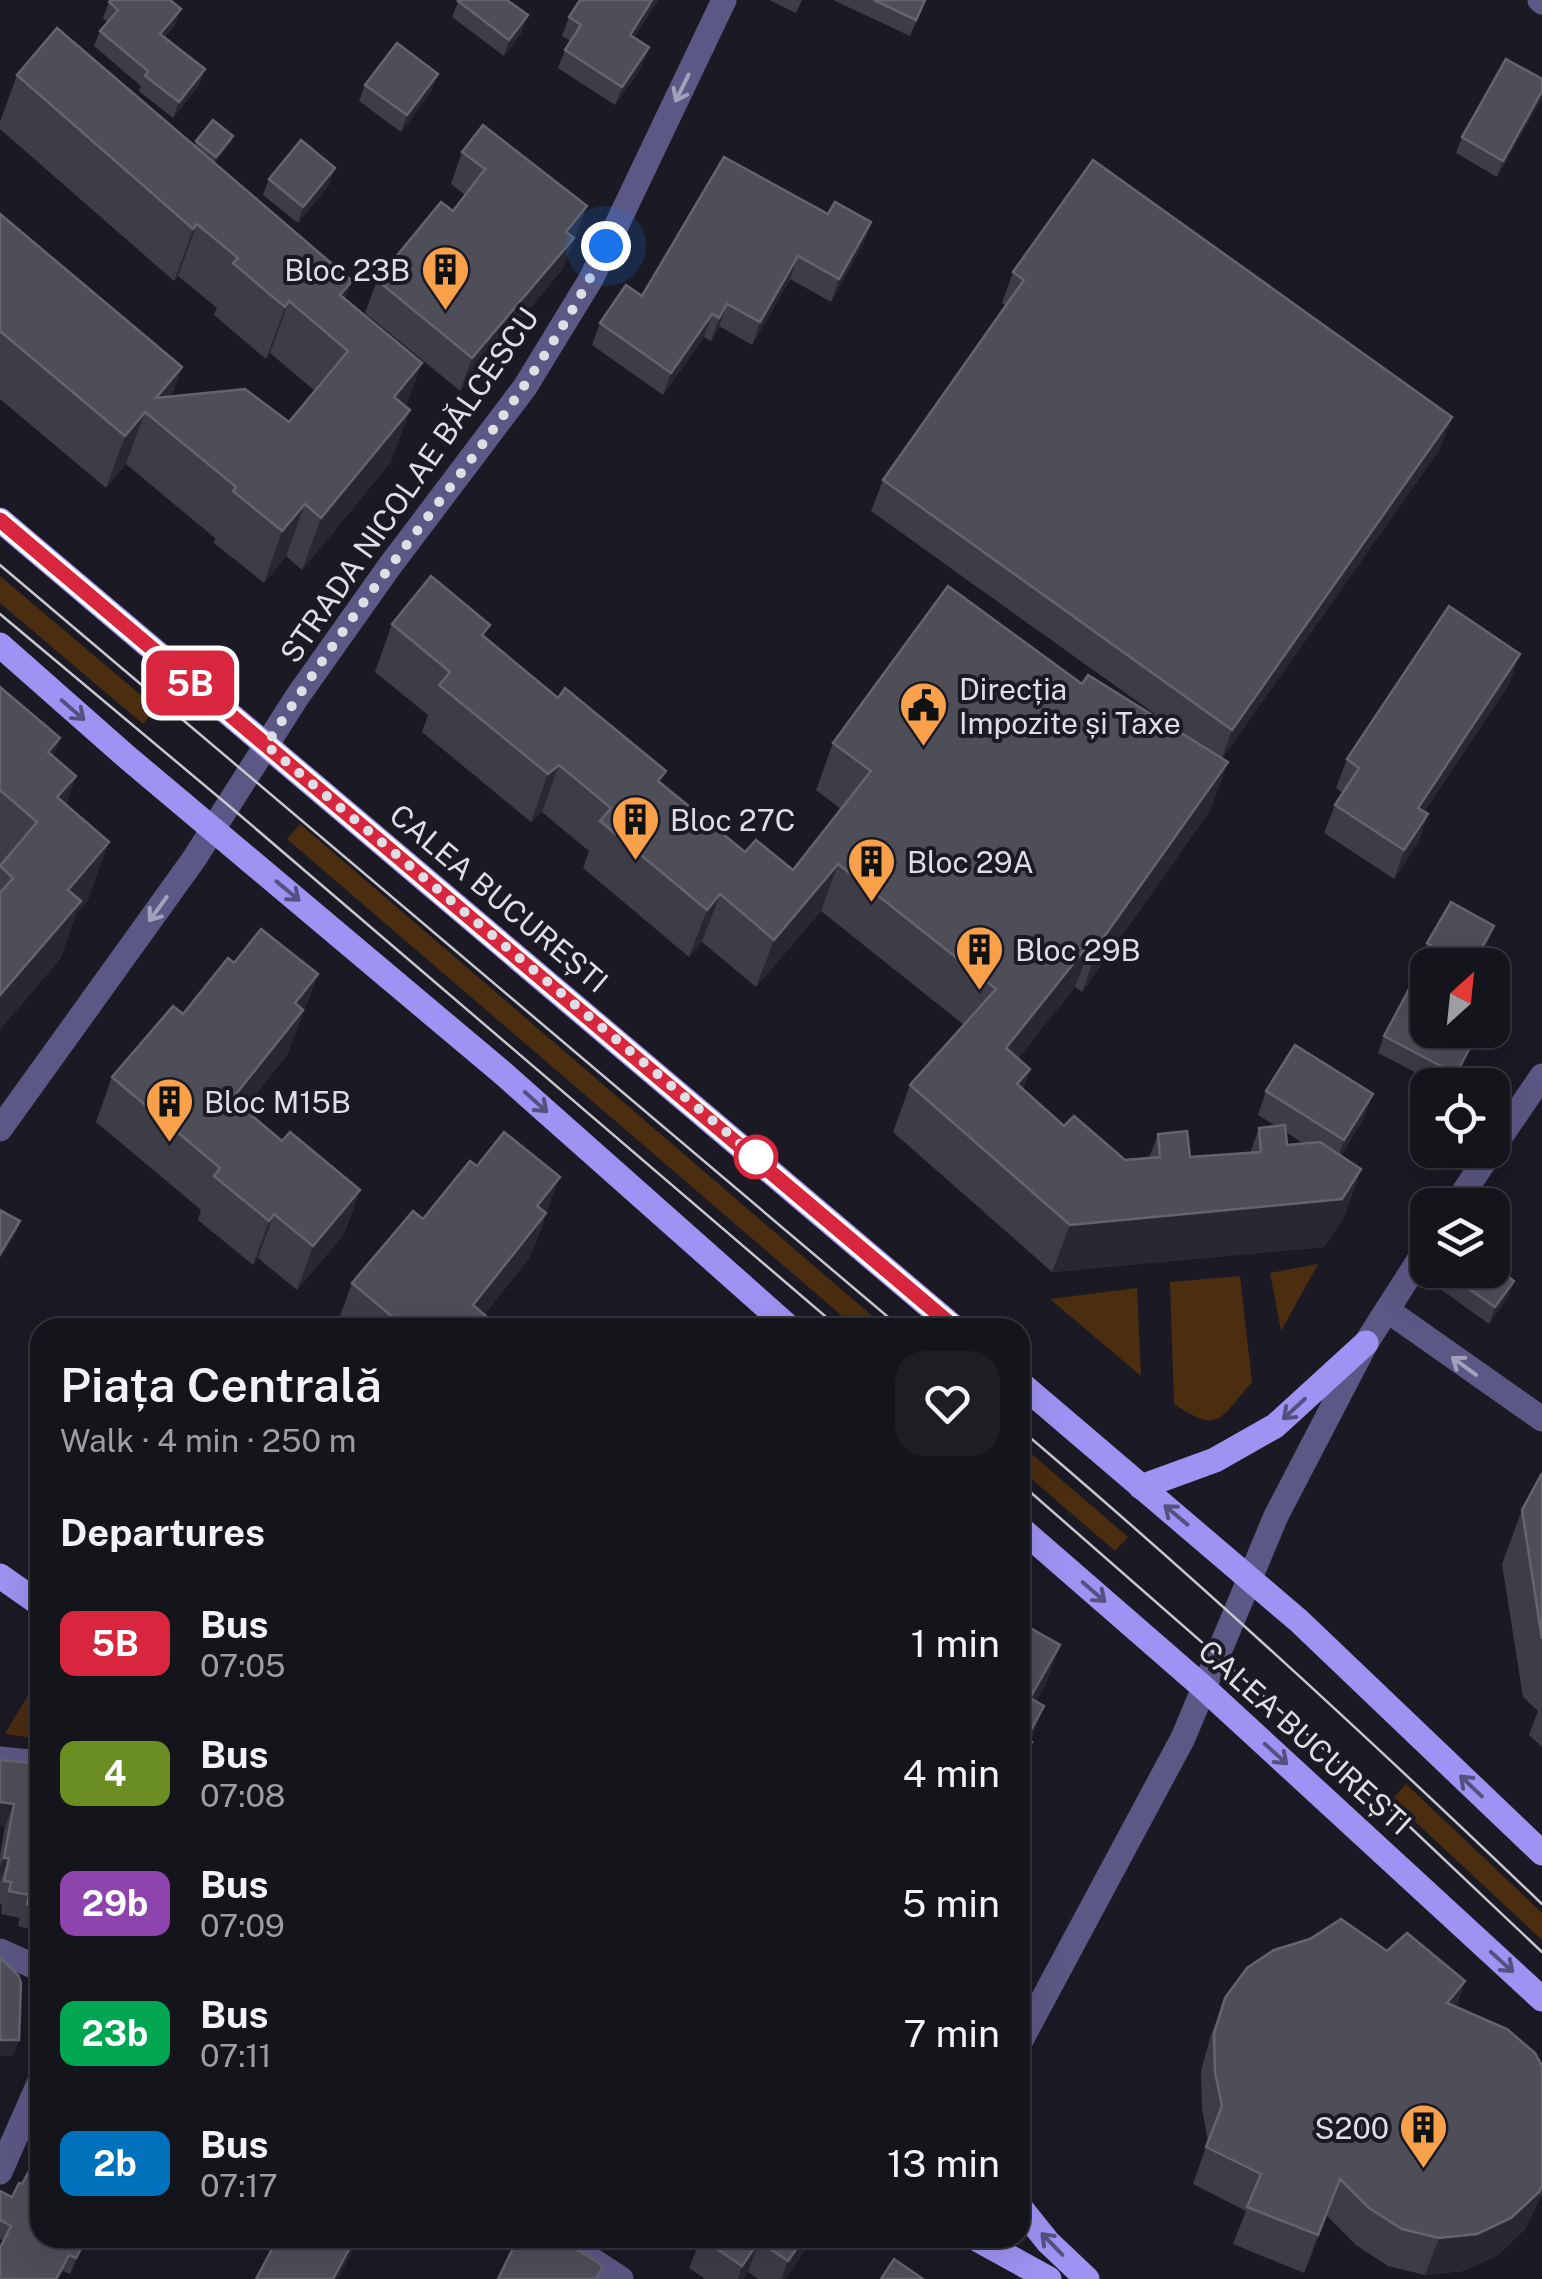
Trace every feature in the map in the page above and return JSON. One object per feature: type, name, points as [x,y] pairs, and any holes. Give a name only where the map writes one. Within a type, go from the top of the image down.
[{"type":"main road","name":"CALEA BUCUREȘTI","points":[[0,520],[943,1318]]},
{"type":"main road","points":[[0,645],[505,1074],[779,1318]]},
{"type":"main road","points":[[1142,1487],[1215,1460],[1275,1426],[1366,1343]]},
{"type":"main road","points":[[1030,1392],[1250,1578],[1542,1853]]},
{"type":"main road","name":"CALEA BUCUREȘTI","points":[[1030,1537],[1204,1688],[1542,1999]]},
{"type":"main road","points":[[0,1576],[30,1597]]},
{"type":"main road","points":[[1030,2220],[1087,2279]]},
{"type":"main road","points":[[993,2248],[1049,2279]]},
{"type":"street","name":"STRADA NICOLAE BĂLCESCU","points":[[0,1129],[214,828],[266,745],[389,567],[525,387],[590,279],[724,0]]},
{"type":"street","points":[[1510,1123],[1542,1076]]},
{"type":"street","points":[[1030,2023],[1183,1738],[1276,1516],[1366,1343],[1410,1273]]},
{"type":"street","points":[[1386,1310],[1542,1420]]},
{"type":"street","points":[[0,1759],[30,1762]]},
{"type":"street","points":[[0,1951],[30,1964]]},
{"type":"street","points":[[0,2172],[30,2104]]},
{"type":"street","points":[[574,2248],[621,2279]]},
{"type":"shaded area","points":[[0,576],[156,708],[143,724],[0,603]]},
{"type":"shaded area","points":[[300,824],[875,1318],[845,1318],[287,839]]},
{"type":"shaded area","points":[[1318,1264],[1281,1331],[1270,1273]]},
{"type":"shaded area","points":[[1240,1276],[1252,1382],[1225,1413],[1210,1420],[1201,1419],[1174,1404],[1170,1282]]},
{"type":"shaded area","points":[[1137,1288],[1141,1376],[1050,1299]]},
{"type":"shaded area","points":[[1030,1453],[1128,1537],[1115,1551],[1030,1478]]},
{"type":"shaded area","points":[[30,1692],[30,1738],[5,1734]]},
{"type":"shaded area","points":[[1406,1784],[1542,1913],[1542,1940],[1392,1800]]},
{"type":"building","points":[[111,0],[170,0],[181,9],[160,34],[205,69],[179,102],[145,76],[148,71],[100,31],[118,10]]},
{"type":"building","points":[[459,0],[507,0],[528,15],[509,40]]},
{"type":"building","points":[[580,0],[652,0],[630,35],[649,47],[622,87],[565,50],[581,25],[569,17]]},
{"type":"building","points":[[874,0],[925,0],[916,20]]},
{"type":"building","points":[[57,28],[352,281],[340,295],[422,363],[394,397],[410,410],[321,518],[305,504],[282,531],[233,491],[236,487],[145,412],[125,436],[0,331],[0,214],[182,367],[156,398],[245,389],[289,422],[348,351],[289,301],[285,307],[233,263],[238,258],[197,224],[193,229],[17,75]]},
{"type":"building","points":[[397,43],[438,74],[407,115],[365,85]]},
{"type":"building","points":[[1506,59],[1542,79],[1542,91],[1503,161],[1462,137]]},
{"type":"building","points":[[213,120],[233,136],[216,157],[196,141]]},
{"type":"building","points":[[483,125],[587,206],[566,232],[574,238],[472,358],[377,280],[441,202],[453,211],[485,169],[462,152]]},
{"type":"building","points":[[301,140],[335,168],[303,207],[269,179]]},
{"type":"building","points":[[724,157],[828,214],[835,202],[871,222],[839,279],[798,256],[760,322],[727,304],[719,318],[712,314],[671,373],[600,323],[626,285],[642,296]]},
{"type":"building","points":[[1093,160],[1452,417],[1232,730],[883,480],[1024,280],[1013,272]]},
{"type":"building","points":[[431,576],[490,625],[482,635],[558,698],[565,688],[666,771],[658,781],[745,852],[756,840],[793,870],[871,771],[833,743],[948,586],[1082,684],[1088,675],[1228,762],[1099,944],[1093,939],[1006,1048],[1030,1069],[1017,1084],[1064,1126],[1074,1116],[1125,1160],[1160,1157],[1158,1134],[1187,1131],[1190,1157],[1261,1152],[1259,1128],[1285,1125],[1287,1145],[1320,1142],[1361,1169],[1342,1199],[1070,1225],[910,1085],[996,989],[838,864],[774,940],[720,894],[707,910],[600,821],[611,808],[559,765],[548,774],[439,685],[450,672],[392,624]]},
{"type":"building","points":[[1449,606],[1520,654],[1418,808],[1428,814],[1404,850],[1335,805],[1359,768],[1347,759]]},
{"type":"building","points":[[0,687],[60,738],[48,752],[76,776],[57,797],[109,842],[68,890],[81,901],[0,995],[0,893],[13,878],[0,866],[37,822],[0,790]]},
{"type":"building","points":[[1451,902],[1494,926],[1482,948],[1431,948],[1427,943]]},
{"type":"building","points":[[261,929],[318,974],[295,1003],[303,1010],[232,1099],[282,1141],[290,1132],[360,1190],[313,1246],[274,1214],[269,1221],[214,1176],[220,1168],[112,1077],[173,1006],[183,1014],[228,958],[234,963]]},
{"type":"building","points":[[1410,987],[1410,1048],[1470,1048],[1459,1068],[1445,1068],[1384,1036]]},
{"type":"building","points":[[1295,1045],[1373,1094],[1344,1140],[1266,1091]]},
{"type":"building","points":[[504,1132],[560,1177],[537,1206],[546,1213],[473,1305],[488,1318],[394,1318],[352,1283],[413,1211],[423,1219],[470,1161],[477,1166]]},
{"type":"building","points":[[0,1210],[20,1221],[0,1254]]},
{"type":"building","points":[[1468,1288],[1509,1288],[1495,1307]]},
{"type":"building","points":[[1542,1473],[1542,1639],[1522,1510]]},
{"type":"building","points":[[1030,1628],[1060,1645],[1030,1698]]},
{"type":"building","points":[[1030,1698],[1044,1706],[1030,1732]]},
{"type":"building","points":[[0,1760],[30,1763],[30,1905],[29,1895],[9,1891],[11,1882],[4,1881],[14,1804],[0,1802]]},
{"type":"building","points":[[1341,1919],[1387,1951],[1407,1933],[1465,1981],[1447,2003],[1507,2029],[1535,2053],[1542,2066],[1542,2185],[1511,2218],[1477,2234],[1439,2238],[1402,2229],[1369,2208],[1340,2179],[1318,2235],[1247,2207],[1261,2174],[1206,2147],[1222,2106],[1215,2072],[1214,2034],[1225,1998],[1247,1968],[1274,1950],[1310,1939]]},
{"type":"building","points":[[0,1958],[21,1983],[19,2040],[0,2040]]},
{"type":"building","points":[[30,2169],[30,2248],[81,2248],[76,2258],[69,2255],[56,2279],[0,2279],[0,2248],[11,2226],[0,2220],[0,2191],[12,2197]]},
{"type":"building","points":[[273,2248],[350,2248],[333,2279],[256,2279]]},
{"type":"building","points":[[513,2248],[575,2248],[603,2266],[596,2279],[498,2279]]},
{"type":"building","points":[[716,2248],[754,2248],[742,2266]]},
{"type":"building","points":[[769,2248],[797,2248],[788,2261]]},
{"type":"building","points":[[894,2259],[923,2279],[881,2279]]},
{"type":"tram line","points":[[0,565],[889,1318]]},
{"type":"tram line","points":[[0,614],[827,1318]]},
{"type":"tram line","points":[[1030,1438],[1284,1662],[1542,1904]]},
{"type":"tram line","points":[[1030,1492],[1373,1792],[1542,1952]]},
{"type":"bus line","name":"5B","points":[[0,520],[943,1318]]},
{"type":"place","name":"Bloc 23B","points":[[445,312]]},
{"type":"place","name":"Direcția Impozite și Taxe","points":[[924,748]]},
{"type":"place","name":"Bloc 27C","points":[[635,862]]},
{"type":"place","name":"Bloc 29A","points":[[872,904]]},
{"type":"place","name":"Bloc 29B","points":[[980,992]]},
{"type":"place","name":"Bloc M15B","points":[[169,1144]]},
{"type":"place","name":"S200","points":[[1424,2170]]},
{"type":"route","points":[[606,246],[525,387],[389,567],[266,745],[756,1157]]}]
